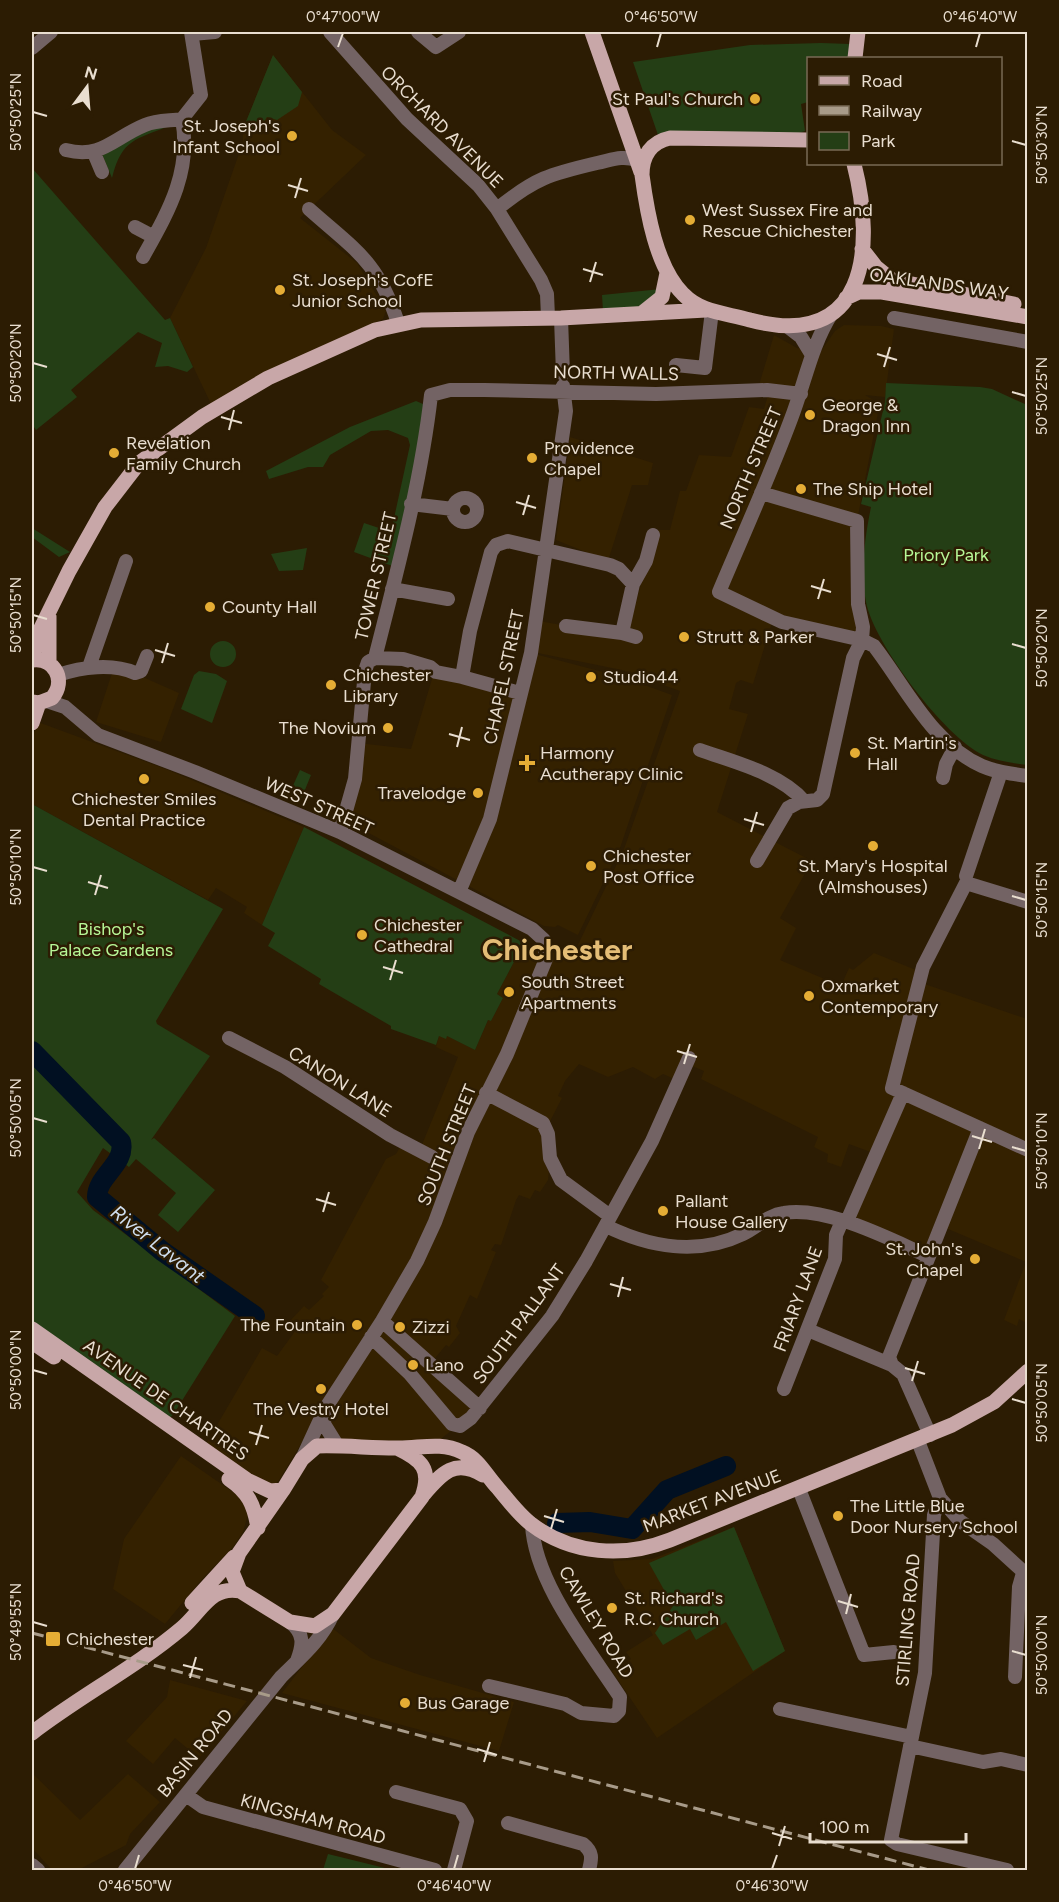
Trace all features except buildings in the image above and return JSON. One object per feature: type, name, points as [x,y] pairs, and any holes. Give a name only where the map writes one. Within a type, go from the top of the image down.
[{"type":"main road","points":[[592,32],[640,167],[660,257],[667,273],[682,294],[709,310]]},
{"type":"main road","points":[[855,57],[858,32]]},
{"type":"main road","points":[[626,127],[640,136],[662,140],[807,140]]},
{"type":"main road","points":[[783,140],[807,132]]},
{"type":"main road","points":[[640,167],[650,150],[662,140]]},
{"type":"main road","points":[[47,689],[32,659],[39,632],[49,616],[69,571],[105,507],[139,463],[202,417],[268,378],[375,330],[398,324],[445,318],[555,317],[709,310],[788,327],[816,323],[832,313],[846,298],[859,273],[862,249],[860,201],[854,165]]},
{"type":"main road","name":"OAKLANDS WAY","points":[[862,249],[876,267],[892,280],[1028,307]]},
{"type":"main road","points":[[642,313],[663,297],[667,273]]},
{"type":"main road","name":"OAKLANDS WAY","points":[[846,298],[860,292],[882,292],[1028,316]]},
{"type":"main road","points":[[32,723],[47,689],[49,616]]},
{"type":"main road","name":"AVENUE DE CHARTRES","points":[[32,1329],[247,1480],[270,1491],[284,1490]]},
{"type":"main road","name":"AVENUE DE CHARTRES","points":[[32,1342],[239,1486],[253,1502],[258,1528]]},
{"type":"main road","name":"MARKET AVENUE","points":[[302,1459],[317,1446],[337,1445],[397,1448],[431,1444],[463,1452],[479,1463],[488,1478],[532,1524],[556,1539],[581,1548],[609,1552],[636,1551],[799,1489],[924,1438],[994,1402],[1028,1371]]},
{"type":"main road","points":[[397,1448],[417,1458],[423,1465],[427,1483],[422,1497]]},
{"type":"main road","points":[[170,1635],[177,1621],[258,1528],[302,1459]]},
{"type":"main road","points":[[32,1733],[180,1629],[216,1593],[225,1590],[240,1591],[290,1623],[315,1626],[333,1614],[438,1478],[460,1466],[472,1468],[488,1478]]},
{"type":"main road","points":[[239,1552],[232,1572],[240,1591]]},
{"type":"street","points":[[32,48],[51,32]]},
{"type":"street","points":[[143,257],[174,201],[185,159],[182,119],[201,95],[192,33],[215,32]]},
{"type":"street","name":"ORCHARD AVENUE","points":[[330,32],[407,119],[478,185],[497,209],[541,280],[547,294],[555,317],[564,384]]},
{"type":"street","points":[[418,32],[436,47],[459,32]]},
{"type":"street","points":[[66,150],[81,154],[94,153],[124,134],[147,124],[182,119]]},
{"type":"street","points":[[94,153],[102,171]]},
{"type":"street","points":[[497,209],[531,184],[557,171],[620,156],[640,167]]},
{"type":"street","points":[[309,209],[368,261],[388,293],[398,324]]},
{"type":"street","points":[[135,227],[154,237]]},
{"type":"street","points":[[676,365],[705,368],[709,310]]},
{"type":"street","name":"NORTH STREET","points":[[832,313],[812,355],[801,394],[719,592],[782,622],[862,640]]},
{"type":"street","points":[[894,318],[1028,342]]},
{"type":"street","points":[[788,327],[801,337],[812,355]]},
{"type":"street","name":"NORTH WALLS","points":[[431,395],[450,390],[564,384],[656,394],[767,390],[801,394]]},
{"type":"street","name":"CHAPEL STREET","points":[[459,892],[490,819],[536,626],[566,411],[564,384]]},
{"type":"street","name":"TOWER STREET","points":[[340,832],[355,779],[365,671],[368,662],[375,658],[392,589],[427,429],[431,395]]},
{"type":"street","points":[[757,861],[788,808],[804,801],[817,800],[823,794],[853,658],[862,640],[856,564],[858,521],[761,493]]},
{"type":"street","points":[[411,504],[453,509]]},
{"type":"street","points":[[622,633],[633,584],[646,561],[653,535]]},
{"type":"street","points":[[462,676],[470,632],[491,552],[496,545],[508,542],[610,565],[619,569],[633,584]]},
{"type":"street","points":[[47,689],[89,667],[126,561]]},
{"type":"street","points":[[392,589],[448,599]]},
{"type":"street","points":[[566,626],[636,637]]},
{"type":"street","points":[[862,640],[874,646],[928,722],[955,747],[981,765],[1001,772],[1028,776]]},
{"type":"street","points":[[89,667],[98,670],[119,666],[135,673],[141,671],[147,656]]},
{"type":"street","points":[[375,658],[403,659],[430,667],[436,672],[462,676],[520,693]]},
{"type":"street","name":"WEST STREET","points":[[47,689],[98,735],[340,832],[532,929],[543,939],[547,952]]},
{"type":"street","points":[[943,778],[946,764],[955,747]]},
{"type":"street","points":[[700,750],[768,777],[795,791],[804,801]]},
{"type":"street","name":"FRIARY LANE","points":[[784,1389],[835,1258],[836,1235],[845,1221],[897,1091],[923,967],[966,879],[1001,772]]},
{"type":"street","points":[[966,879],[1028,902]]},
{"type":"street","name":"SOUTH STREET","points":[[302,1459],[325,1409],[382,1321],[417,1261],[435,1222],[443,1162],[486,1093],[507,1054],[547,952]]},
{"type":"street","name":"CANON LANE","points":[[229,1038],[285,1067],[390,1135],[443,1162]]},
{"type":"street","name":"SOUTH PALLANT","points":[[476,1413],[552,1316],[652,1141],[689,1058]]},
{"type":"street","points":[[897,1091],[1028,1150]]},
{"type":"street","points":[[486,1093],[543,1123],[549,1134],[550,1158],[561,1180],[608,1221],[647,1243],[675,1247],[701,1246],[726,1241],[766,1219],[784,1213],[845,1221],[928,1256]]},
{"type":"street","points":[[892,1365],[890,1357],[980,1128]]},
{"type":"street","points":[[368,1341],[411,1374],[452,1424],[460,1426],[476,1413],[382,1321]]},
{"type":"street","points":[[808,1330],[892,1365],[903,1374],[924,1438],[940,1498],[960,1521],[993,1544],[1025,1574],[1019,1587],[1015,1677]]},
{"type":"street","points":[[325,1409],[324,1424],[337,1445]]},
{"type":"street","points":[[799,1489],[864,1655],[894,1652]]},
{"type":"street","name":"STIRLING ROAD","points":[[940,1498],[934,1523],[925,1673],[891,1840],[897,1844],[1007,1870]]},
{"type":"street","name":"CAWLEY ROAD","points":[[489,1686],[565,1704],[586,1714],[614,1716],[619,1711],[620,1697],[547,1581],[532,1538],[532,1524]]},
{"type":"street","name":"BASIN ROAD","points":[[125,1870],[297,1662],[308,1653],[326,1629],[333,1614]]},
{"type":"street","points":[[290,1623],[299,1629],[302,1637],[297,1662]]},
{"type":"street","points":[[780,1709],[983,1762],[1001,1759],[1028,1764]]},
{"type":"street","points":[[396,1792],[460,1809],[467,1821],[454,1870]]},
{"type":"street","name":"KINGSHAM ROAD","points":[[186,1796],[202,1807],[435,1870]]},
{"type":"street","points":[[508,1823],[583,1844],[590,1849],[592,1857],[588,1870]]},
{"type":"street","points":[[32,1865],[38,1870]]},
{"type":"shaded area","name":"St. Joseph's CofE Junior School","points":[[273,55],[332,130],[366,155],[300,218],[357,263],[386,311],[383,319],[265,373],[211,404],[170,318],[206,248],[243,142],[243,129]]},
{"type":"shaded area","points":[[844,325],[881,326],[894,329],[885,397],[865,395],[875,401],[878,413],[857,521],[862,640],[773,619],[753,684],[741,680],[736,683],[729,709],[748,714],[717,812],[812,861],[780,918],[796,928],[780,960],[841,986],[849,968],[853,970],[874,953],[916,970],[913,980],[1027,1019],[1027,1323],[1019,1319],[1017,1326],[1004,1320],[1026,1262],[941,1226],[928,1256],[847,1221],[876,1154],[849,1144],[841,1167],[827,1162],[828,1154],[814,1147],[818,1137],[701,1079],[704,1071],[687,1064],[679,1081],[663,1074],[655,1079],[633,1067],[608,1077],[579,1064],[565,1081],[558,1096],[562,1098],[546,1129],[550,1158],[548,1180],[540,1192],[535,1190],[530,1199],[519,1195],[501,1245],[495,1244],[491,1250],[496,1252],[477,1299],[470,1295],[456,1326],[460,1333],[449,1347],[446,1345],[431,1363],[480,1408],[442,1438],[441,1445],[337,1445],[327,1434],[312,1426],[270,1491],[203,1449],[262,1348],[277,1356],[296,1330],[289,1322],[304,1306],[309,1310],[324,1296],[322,1294],[329,1287],[321,1280],[386,1159],[396,1154],[400,1147],[421,1147],[458,1057],[436,1047],[439,1036],[447,1036],[475,1050],[488,1020],[491,1021],[503,998],[497,994],[524,943],[547,952],[573,955],[624,849],[680,691],[622,670],[528,651],[534,620],[627,637],[655,530],[670,530],[680,491],[686,491],[699,455],[731,457],[749,407],[764,409],[768,395],[756,395],[774,335],[797,348],[821,351],[835,331]]},
{"type":"shaded area","points":[[570,437],[653,463],[648,485],[632,485],[608,561],[556,540]]},
{"type":"shaded area","points":[[531,653],[622,677],[672,695],[620,848],[578,935],[558,925],[544,926],[346,821],[358,743],[411,749],[435,669],[517,695]]},
{"type":"shaded area","points":[[112,673],[145,678],[179,693],[161,742],[96,722]]},
{"type":"shaded area","points":[[38,722],[168,770],[304,827],[262,925],[244,913],[247,907],[216,888],[208,900],[32,804],[32,740]]},
{"type":"shaded area","points":[[181,1456],[240,1497],[249,1511],[243,1532],[233,1547],[202,1579],[165,1624],[113,1589],[124,1539]]},
{"type":"shaded area","points":[[734,1527],[785,1651],[657,1738],[612,1671],[631,1659],[626,1652],[653,1635],[615,1573],[613,1561],[652,1559]]},
{"type":"shaded area","points":[[332,1628],[371,1658],[420,1675],[514,1702],[499,1751],[282,1693]]},
{"type":"shaded area","points":[[170,1680],[247,1701],[199,1758],[175,1738],[153,1764],[126,1741],[167,1697]]},
{"type":"shaded area","points":[[32,1773],[80,1820],[128,1774],[160,1802],[130,1834],[126,1845],[78,1870],[52,1870],[32,1848]]},
{"type":"green space","points":[[850,44],[850,57],[807,57],[807,102],[801,104],[805,131],[796,134],[658,135],[633,62],[750,45]]},
{"type":"green space","points":[[273,55],[302,92],[298,106],[277,120],[267,117],[257,133],[243,129]]},
{"type":"green space","points":[[171,125],[132,142],[121,155],[112,178],[102,154],[148,127]]},
{"type":"green space","points":[[32,168],[165,320],[170,318],[193,367],[187,372],[168,366],[155,367],[162,343],[138,332],[71,390],[77,397],[36,430],[32,424]]},
{"type":"green space","points":[[661,289],[642,309],[603,311],[602,295]]},
{"type":"green space","name":"Priory Park","points":[[886,383],[980,387],[992,389],[1027,405],[1027,765],[983,755],[967,745],[931,710],[913,688],[882,641],[872,620],[866,602],[863,579],[865,542],[871,507],[861,504],[885,402]]},
{"type":"green space","points":[[416,401],[423,404],[425,430],[395,567],[354,552],[364,523],[391,532],[410,445],[408,438],[388,430],[371,431],[330,455],[323,467],[308,467],[269,479],[266,471],[350,427]]},
{"type":"green space","points":[[32,528],[70,552],[59,557],[32,537]]},
{"type":"green space","points":[[307,548],[303,570],[279,571],[271,554]]},
{"type":"green space","points":[[223,641],[232,645],[236,654],[232,663],[223,667],[214,663],[210,654],[214,645]]},
{"type":"green space","points":[[199,671],[216,674],[227,681],[212,723],[181,709],[194,675]]},
{"type":"green space","points":[[300,770],[311,775],[300,802],[287,799]]},
{"type":"green space","name":"Bishop's Palace Gardens","points":[[32,804],[223,909],[156,1021],[157,1024],[210,1056],[151,1140],[154,1138],[215,1190],[178,1232],[158,1215],[176,1193],[136,1159],[129,1167],[103,1148],[77,1192],[93,1210],[235,1316],[173,1415],[165,1421],[32,1322]]},
{"type":"green space","points":[[304,827],[524,943],[497,994],[503,998],[491,1021],[488,1020],[475,1050],[447,1036],[446,1039],[439,1036],[436,1045],[391,1029],[391,1026],[319,984],[321,979],[268,946],[275,933],[262,925]]},
{"type":"green space","points":[[734,1527],[785,1651],[753,1671],[726,1622],[696,1640],[690,1629],[663,1645],[655,1633],[673,1606],[649,1563]]},
{"type":"green space","points":[[328,1854],[393,1870],[323,1870]]},
{"type":"waterway","name":"River Lavant","points":[[32,1051],[121,1142],[116,1164],[101,1183],[97,1197],[162,1251],[255,1316]]},
{"type":"waterway","name":"River Lavant","points":[[557,1523],[590,1522],[632,1529],[667,1490],[726,1466]]},
{"type":"railway","points":[[32,1633],[929,1870]]},
{"type":"place","name":"St Paul's Church","points":[[755,99]]},
{"type":"place","name":"St. Joseph's Infant School","points":[[292,136]]},
{"type":"place","name":"West Sussex Fire and Rescue Chichester","points":[[690,220]]},
{"type":"place","name":"St. Joseph's CofE Junior School","points":[[280,290]]},
{"type":"place","name":"George & Dragon Inn","points":[[810,415]]},
{"type":"place","name":"Revelation Family Church","points":[[114,453]]},
{"type":"place","name":"Providence Chapel","points":[[532,458]]},
{"type":"place","name":"The Ship Hotel","points":[[801,489]]},
{"type":"place","name":"County Hall","points":[[210,607]]},
{"type":"place","name":"Strutt & Parker","points":[[684,637]]},
{"type":"place","name":"Studio44","points":[[591,677]]},
{"type":"place","name":"Chichester Library","points":[[331,685]]},
{"type":"place","name":"The Novium","points":[[388,728]]},
{"type":"place","name":"St. Martin's Hall","points":[[855,753]]},
{"type":"place","name":"Harmony Acutherapy Clinic","points":[[527,763]]},
{"type":"place","name":"Chichester Smiles Dental Practice","points":[[144,779]]},
{"type":"place","name":"Travelodge","points":[[478,793]]},
{"type":"place","name":"St. Mary's Hospital (Almshouses)","points":[[873,846]]},
{"type":"place","name":"Chichester Post Office","points":[[591,866]]},
{"type":"place","name":"Chichester Cathedral","points":[[362,935]]},
{"type":"place","name":"South Street Apartments","points":[[509,992]]},
{"type":"place","name":"Oxmarket Contemporary","points":[[809,996]]},
{"type":"place","name":"Pallant House Gallery","points":[[663,1211]]},
{"type":"place","name":"St. John's Chapel","points":[[975,1259]]},
{"type":"place","name":"The Fountain","points":[[357,1325]]},
{"type":"place","name":"Zizzi","points":[[400,1327]]},
{"type":"place","name":"Lano","points":[[413,1365]]},
{"type":"place","name":"The Vestry Hotel","points":[[321,1389]]},
{"type":"place","name":"The Little Blue Door Nursery School","points":[[838,1516]]},
{"type":"place","name":"St. Richard's R.C. Church","points":[[612,1608]]},
{"type":"place","name":"Chichester","points":[[53,1639]]},
{"type":"place","name":"Bus Garage","points":[[405,1703]]},
{"type":"district","name":"Chichester","points":[[557,949]]}]
